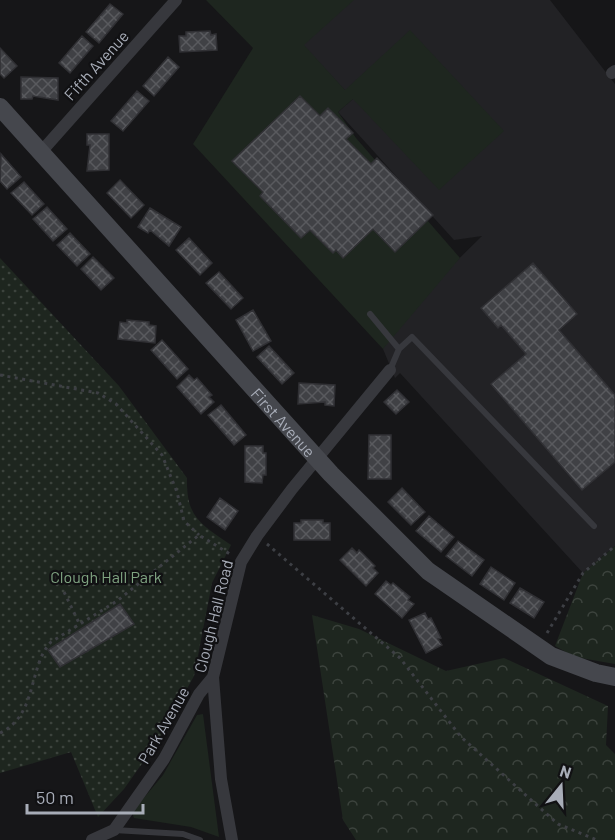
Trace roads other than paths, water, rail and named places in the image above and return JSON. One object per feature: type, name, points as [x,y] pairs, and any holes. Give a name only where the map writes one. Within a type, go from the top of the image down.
[{"type":"main road","name":"First Avenue","points":[[0,107],[317,458],[428,571],[560,660],[596,673],[615,676]]},
{"type":"street","name":"Fifth Avenue","points":[[41,152],[176,0]]},
{"type":"street","name":"Clough Hall Road","points":[[232,840],[221,779],[213,677],[241,562],[256,536],[390,370]]},
{"type":"street","name":"Park Avenue","points":[[114,830],[164,759],[199,694],[213,677]]},
{"type":"street","points":[[92,840],[114,830]]},
{"type":"lane","points":[[369,314],[399,349]]},
{"type":"lane","points":[[390,370],[399,349],[412,337],[594,526]]},
{"type":"lane","points":[[114,830],[183,834],[200,840]]},
{"type":"park label","name":"Clough Hall Park","points":[[106,576]]}]
